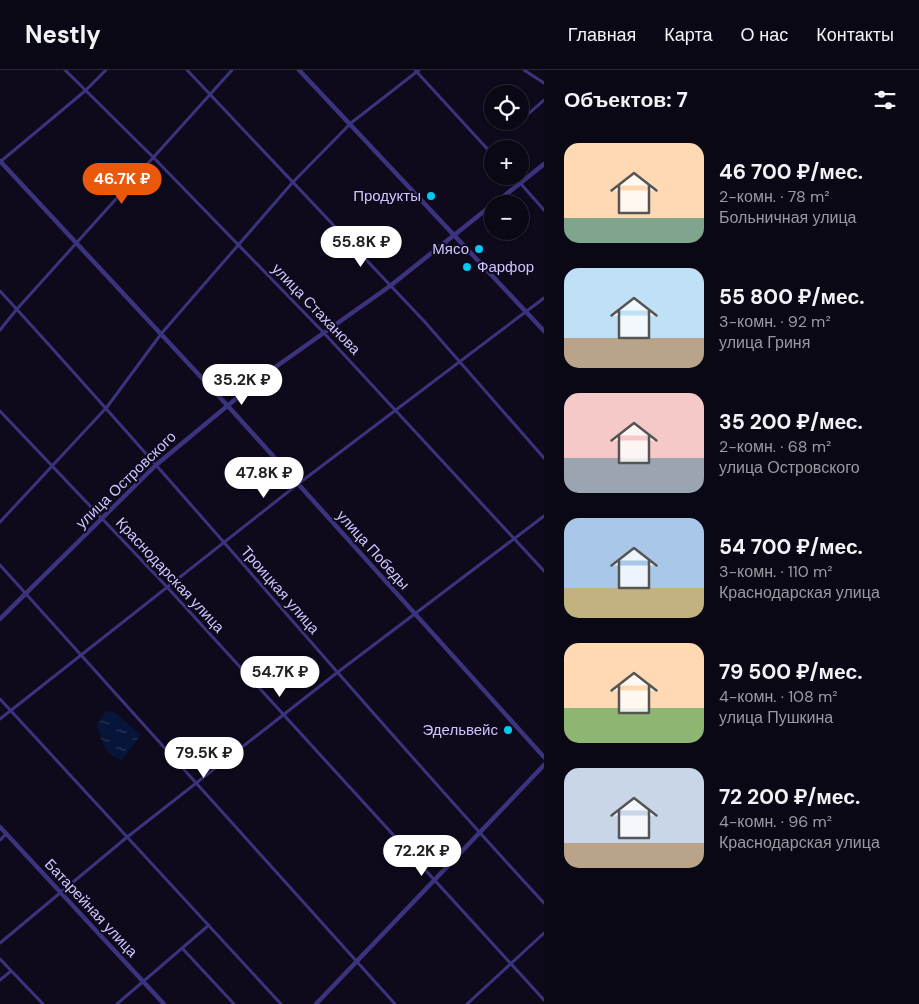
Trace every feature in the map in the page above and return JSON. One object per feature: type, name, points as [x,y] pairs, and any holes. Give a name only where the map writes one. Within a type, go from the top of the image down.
[{"type":"street","name":"улица Стаханова","points":[[65,70],[154,157],[323,332],[544,571]]},
{"type":"street","points":[[0,162],[85,91],[106,70]]},
{"type":"street","points":[[187,70],[390,286],[544,458]]},
{"type":"street","points":[[0,330],[208,94],[232,70]]},
{"type":"street","points":[[299,70],[351,123],[544,332]]},
{"type":"street","points":[[524,70],[544,83]]},
{"type":"street","points":[[0,522],[107,407],[161,334],[293,182],[351,123],[417,71],[484,145]]},
{"type":"street","points":[[529,113],[544,100]]},
{"type":"street","name":"улица Победы","points":[[0,162],[227,405],[544,757]]},
{"type":"street","name":"улица Островского","points":[[529,176],[544,164]]},
{"type":"street","name":"улица Островского","points":[[505,195],[517,185]]},
{"type":"street","points":[[522,185],[544,210]]},
{"type":"street","name":"улица Островского","points":[[0,619],[27,595],[156,465],[227,405],[323,332],[390,286],[484,211]]},
{"type":"street","name":"Троицкая улица","points":[[0,291],[107,407],[480,834],[544,903]]},
{"type":"street","points":[[0,720],[298,484],[544,298]]},
{"type":"street","name":"Краснодарская улица","points":[[0,411],[167,587],[544,1000]]},
{"type":"street","points":[[0,943],[58,892],[126,838],[338,672],[544,516]]},
{"type":"street","points":[[0,565],[395,1004]]},
{"type":"street","points":[[0,699],[126,838],[281,1004]]},
{"type":"street","points":[[316,1004],[544,765]]},
{"type":"street","name":"Батарейная улица","points":[[0,827],[58,892],[164,1004]]},
{"type":"street","points":[[0,840],[6,834]]},
{"type":"street","points":[[117,1004],[209,925]]},
{"type":"street","points":[[467,1004],[544,933]]},
{"type":"street","points":[[182,948],[234,1004]]},
{"type":"street","points":[[0,959],[42,1004]]},
{"type":"street","points":[[0,980],[11,970]]},
{"type":"water","points":[[106,711],[114,712],[141,735],[122,760],[107,751],[100,737],[97,725]]},
{"type":"place","name":"Продукты","points":[[431,196]]},
{"type":"place","name":"Мясо","points":[[479,249]]},
{"type":"place","name":"Фарфор","points":[[467,267]]},
{"type":"place","name":"Эдельвейс","points":[[508,730]]}]
